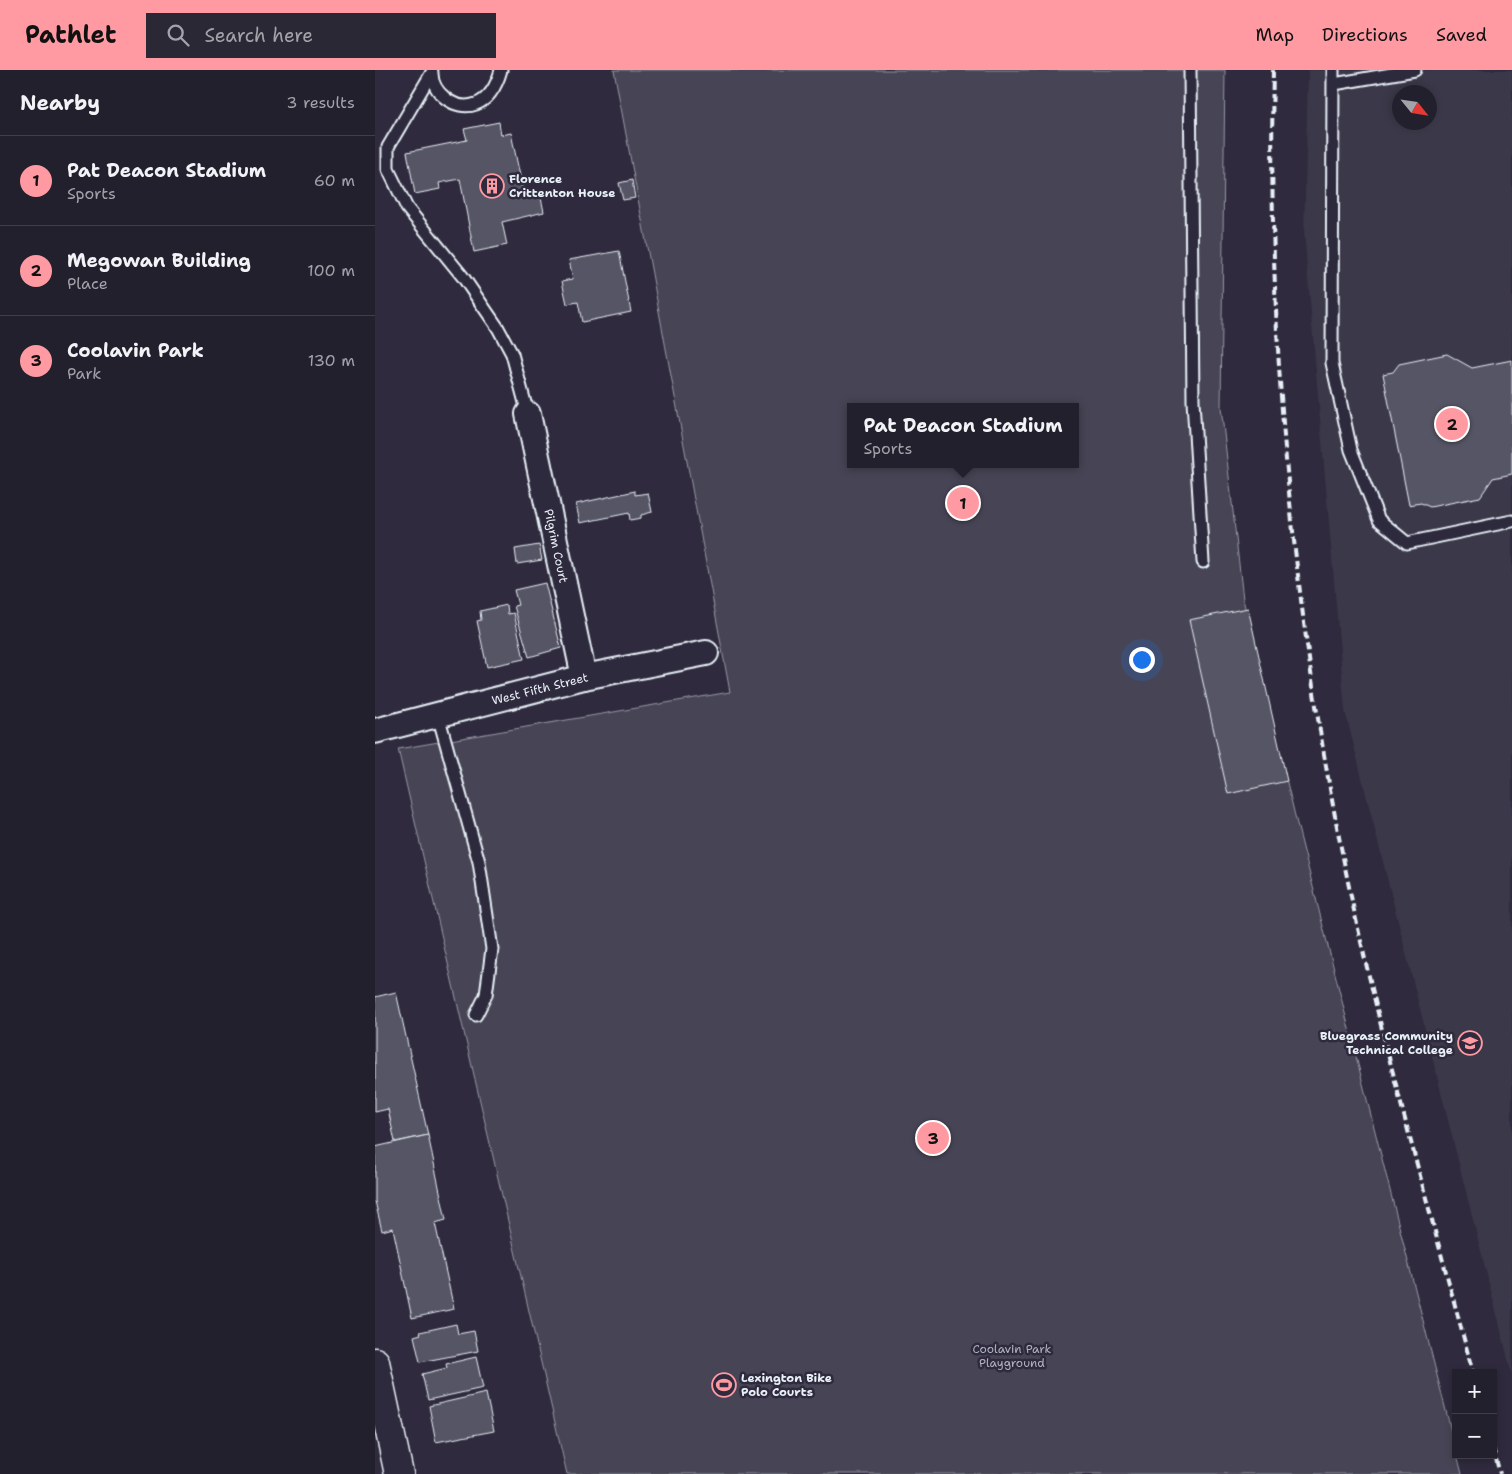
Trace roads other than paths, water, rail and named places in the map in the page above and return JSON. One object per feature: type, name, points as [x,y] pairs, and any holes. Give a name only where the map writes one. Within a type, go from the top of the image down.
[{"type":"street","name":"Pilgrim Court","points":[[528,414],[584,677]]},
{"type":"street","name":"West Fifth Street","points":[[375,731],[584,677],[706,653]]},
{"type":"street","points":[[375,1362],[399,1474]]},
{"type":"lane","points":[[432,72],[434,87],[443,97],[463,105],[475,104],[486,97],[494,88],[501,70]]},
{"type":"lane","points":[[1190,70],[1193,401],[1203,562]]},
{"type":"lane","points":[[1333,70],[1332,363],[1351,450],[1379,520],[1407,543],[1512,520]]},
{"type":"lane","points":[[1334,84],[1415,70]]},
{"type":"lane","points":[[432,72],[388,147],[387,169],[407,208],[463,277],[498,328],[512,354],[528,414]]},
{"type":"lane","points":[[438,715],[479,862],[492,948],[486,995],[476,1015]]},
{"type":"railway","points":[[1273,70],[1272,176],[1280,389],[1301,601],[1316,706],[1334,811],[1368,973],[1472,1369]]},
{"type":"railway","points":[[1496,1459],[1500,1474]]},
{"type":"place","name":"Florence Crittenton House","points":[[492,186]]},
{"type":"place","name":"Megowan Building","points":[[1452,424]]},
{"type":"place","name":"Pat Deacon Stadium","points":[[963,503]]},
{"type":"place","name":"Bluegrass Community Technical College","points":[[1470,1043]]},
{"type":"place","name":"Coolavin Park","points":[[933,1138]]},
{"type":"place","name":"Lexington Bike Polo Courts","points":[[724,1385]]},
{"type":"park label","name":"Coolavin Park Playground","points":[[1012,1356]]}]
